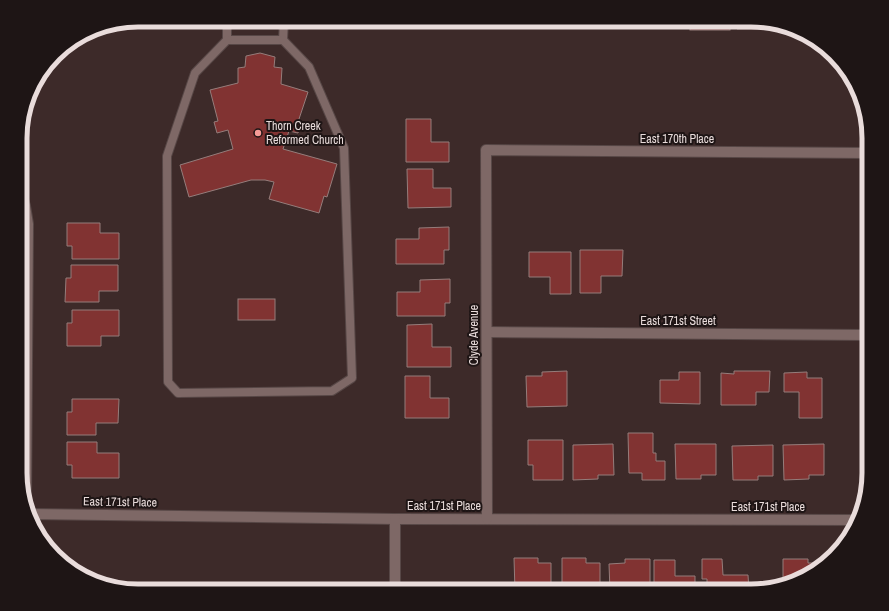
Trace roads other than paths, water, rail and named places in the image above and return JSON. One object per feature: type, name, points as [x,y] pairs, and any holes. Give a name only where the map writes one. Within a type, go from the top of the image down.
[{"type":"street","name":"East 170th Place","points":[[486,150],[862,153]]},
{"type":"street","name":"Clyde Avenue","points":[[486,150],[487,519]]},
{"type":"street","points":[[27,218],[27,364]]},
{"type":"street","name":"East 171st Street","points":[[487,332],[862,335]]},
{"type":"street","name":"East 171st Place","points":[[35,514],[395,519],[851,520]]},
{"type":"street","points":[[395,519],[395,584]]},
{"type":"lane","points":[[227,27],[227,40],[196,73],[167,156],[168,382],[178,393],[332,391],[352,378],[344,148],[309,67],[283,40],[227,40]]},
{"type":"lane","points":[[283,40],[284,27]]},
{"type":"place","name":"Thorn Creek Reformed Church","points":[[258,133]]}]
